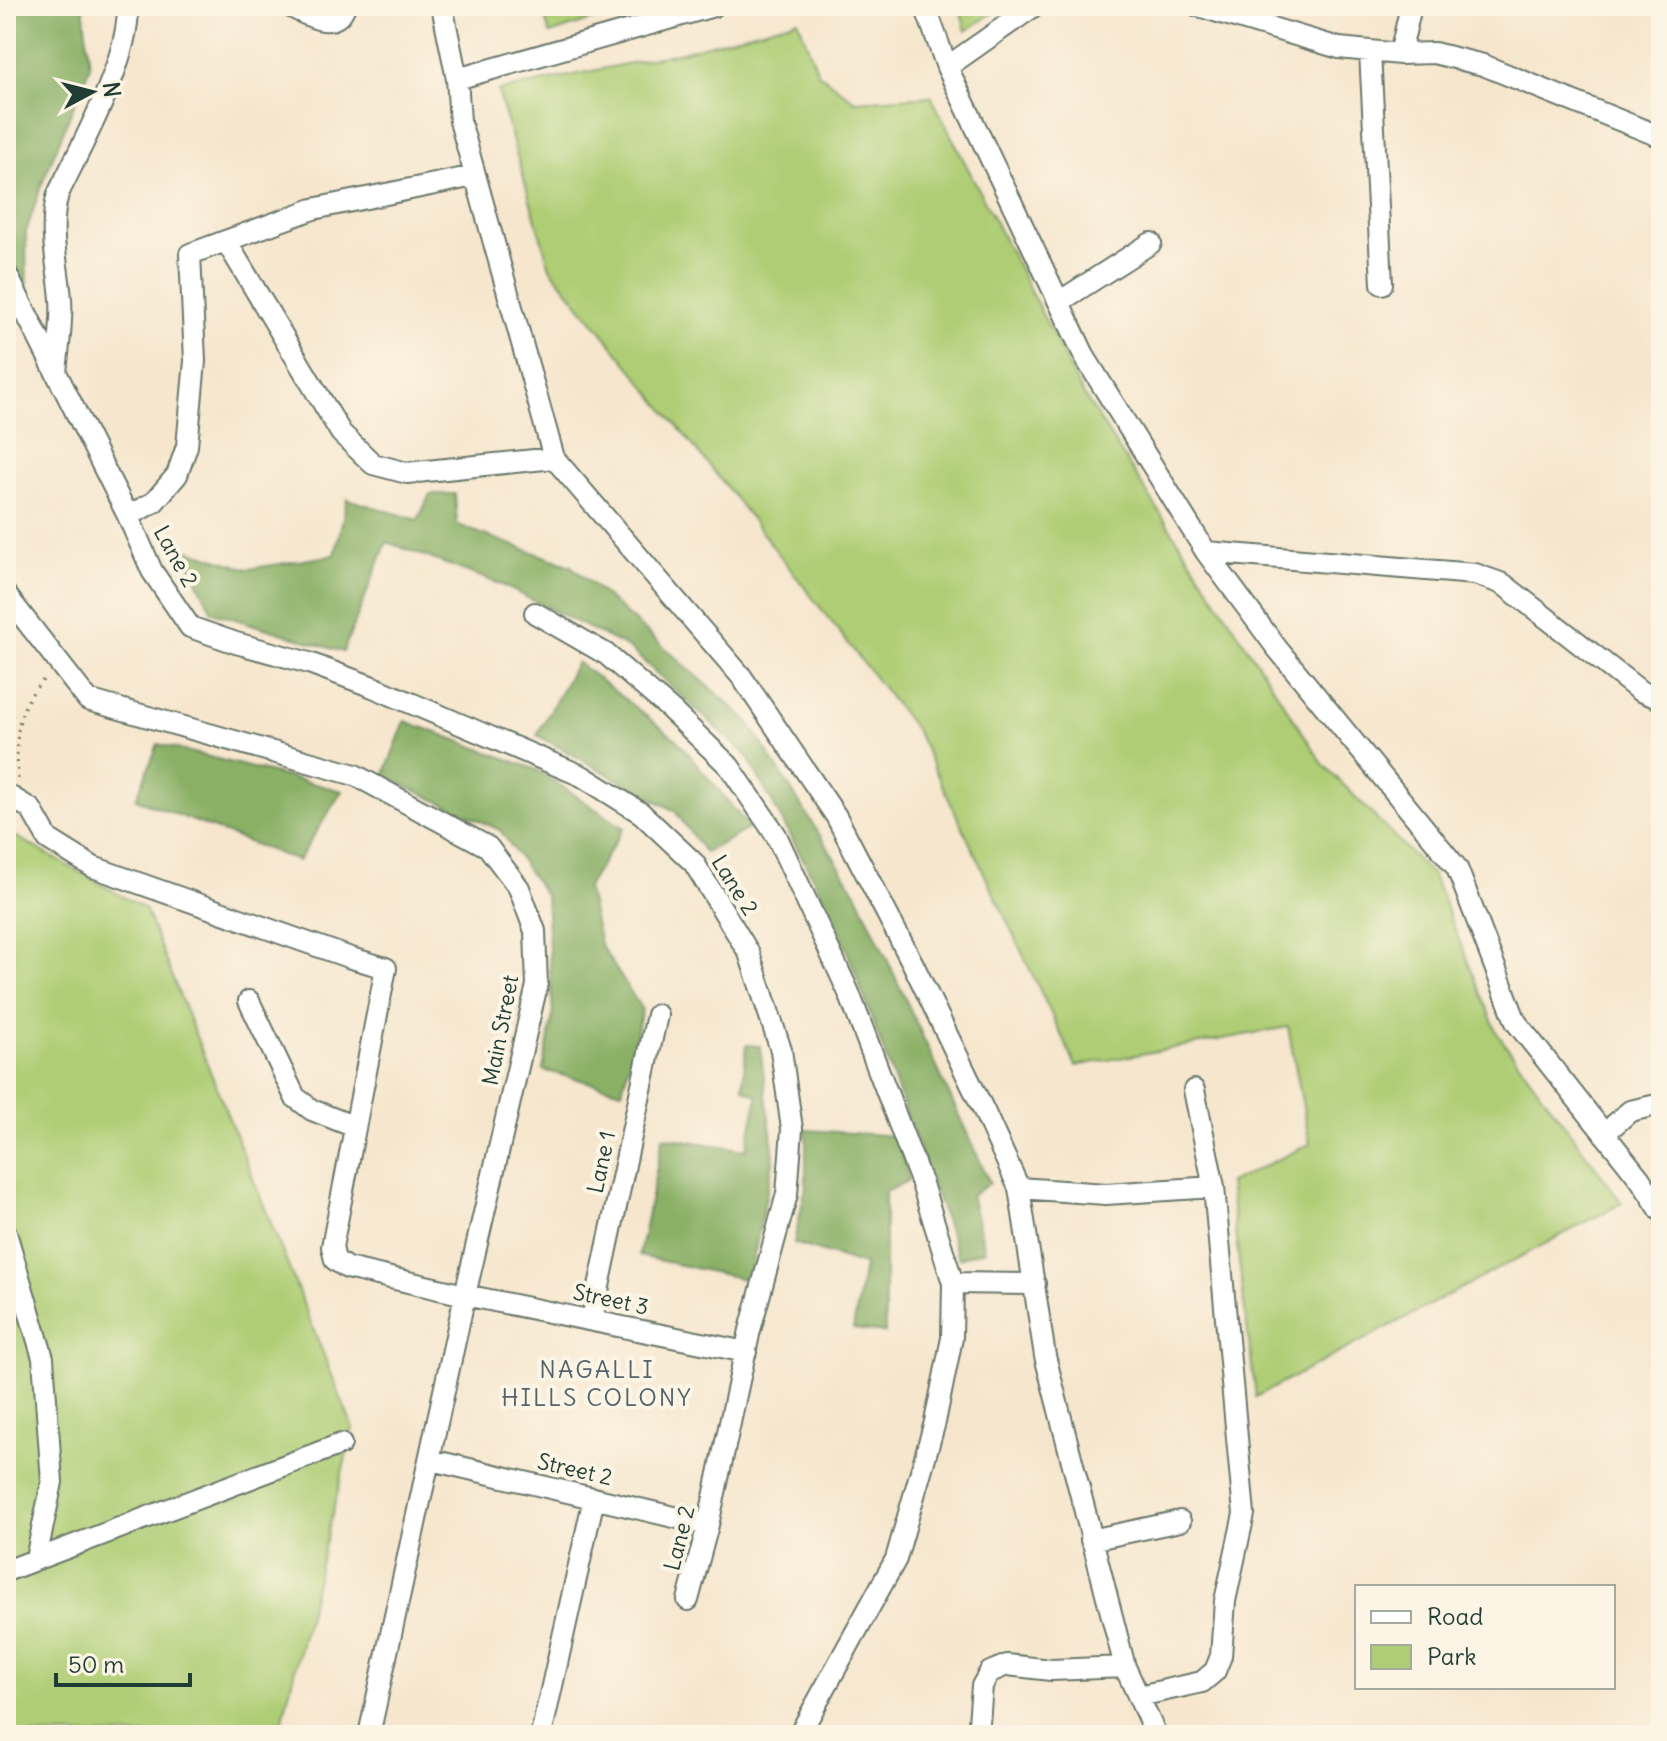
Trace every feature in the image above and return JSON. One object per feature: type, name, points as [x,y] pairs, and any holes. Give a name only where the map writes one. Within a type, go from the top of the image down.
[{"type":"street","points":[[56,373],[62,302],[53,241],[53,213],[58,194],[112,78],[129,18],[128,6]]},
{"type":"street","points":[[289,6],[322,21],[333,21],[345,6]]},
{"type":"street","points":[[442,6],[457,79],[460,121],[554,458],[741,676],[836,816],[913,964],[1019,1188],[1045,1356],[1091,1540],[1125,1667],[1156,1735]]},
{"type":"street","points":[[457,79],[714,6]]},
{"type":"street","points":[[925,6],[947,67],[1086,359],[1206,552],[1276,647],[1457,868],[1516,1022],[1661,1211]]},
{"type":"street","points":[[947,67],[1034,6]]},
{"type":"street","points":[[1198,6],[1339,48],[1400,54],[1434,53],[1483,65],[1661,137]]},
{"type":"street","points":[[1400,54],[1411,6]]},
{"type":"street","points":[[1370,52],[1382,284]]},
{"type":"street","points":[[128,516],[154,502],[177,475],[187,446],[195,361],[190,254],[313,209],[474,176]]},
{"type":"street","points":[[226,241],[341,433],[373,464],[407,473],[554,458]]},
{"type":"street","points":[[1059,302],[1151,243]]},
{"type":"street","name":"Lane 2","points":[[6,273],[128,516],[152,571],[190,627],[309,663],[373,687],[582,776],[641,813],[694,863],[749,953],[781,1050],[792,1129],[787,1194],[746,1352],[688,1600]]},
{"type":"street","points":[[1206,552],[1475,574],[1503,584],[1640,691],[1661,699]]},
{"type":"street","name":"Main Street","points":[[6,595],[88,700],[355,775],[488,847],[519,888],[535,931],[537,985],[465,1295],[369,1735]]},
{"type":"street","points":[[535,613],[606,654],[671,710],[729,766],[776,835],[849,993],[922,1184],[953,1283],[952,1338],[935,1422],[896,1559],[799,1735]]},
{"type":"street","points":[[12,798],[31,809],[48,839],[93,867],[386,968],[355,1127],[312,1110],[295,1097],[249,1001]]},
{"type":"street","name":"Lane 1","points":[[592,1319],[657,1015]]},
{"type":"street","points":[[1139,1696],[1202,1682],[1215,1671],[1221,1656],[1225,1601],[1244,1514],[1214,1187],[1194,1090]]},
{"type":"street","points":[[1604,1134],[1630,1111],[1661,1104]]},
{"type":"street","name":"Street 3","points":[[355,1127],[332,1247],[335,1260],[347,1268],[746,1352]]},
{"type":"street","points":[[1019,1188],[1106,1194],[1214,1187]]},
{"type":"street","points":[[6,1233],[43,1358],[52,1482],[36,1559]]},
{"type":"street","points":[[953,1283],[1035,1284]]},
{"type":"street","points":[[6,1571],[341,1444]]},
{"type":"street","name":"Street 2","points":[[431,1460],[708,1525]]},
{"type":"street","points":[[541,1735],[594,1498]]},
{"type":"street","points":[[1091,1540],[1180,1521]]},
{"type":"street","points":[[978,1735],[982,1686],[990,1672],[1007,1665],[1051,1670],[1125,1667]]},
{"type":"path","points":[[12,798],[16,731],[30,693],[59,665]]},
{"type":"green space","points":[[6,6],[83,6],[90,66],[41,186],[26,232],[27,300],[6,251]]},
{"type":"green space","points":[[541,6],[634,6],[550,34]]},
{"type":"green space","points":[[959,6],[1003,6],[966,31]]},
{"type":"green space","points":[[798,20],[818,73],[855,101],[931,96],[1083,394],[1323,764],[1433,876],[1497,1033],[1622,1203],[1256,1397],[1229,1183],[1310,1144],[1288,1027],[1076,1066],[917,732],[728,489],[550,268],[498,91],[682,52]]},
{"type":"green space","points":[[430,494],[455,494],[457,525],[571,566],[747,720],[857,894],[990,1183],[971,1196],[985,1250],[959,1258],[835,918],[747,756],[629,648],[500,584],[387,542],[343,652],[212,612],[182,548],[248,569],[335,555],[347,499],[418,520]]},
{"type":"green space","points":[[577,662],[677,740],[750,828],[705,853],[675,811],[537,735]]},
{"type":"green space","points":[[405,721],[537,770],[624,828],[587,887],[600,944],[642,1010],[622,1091],[543,1070],[553,1015],[546,897],[500,830],[384,776]]},
{"type":"green space","points":[[158,744],[342,791],[298,861],[136,799]]},
{"type":"green space","points":[[6,831],[145,909],[353,1428],[279,1735],[6,1735]]},
{"type":"green space","points":[[746,1045],[760,1046],[774,1157],[749,1280],[639,1256],[663,1137],[746,1150],[758,1096],[743,1088]]},
{"type":"green space","points":[[806,1130],[898,1136],[909,1180],[885,1192],[885,1333],[853,1329],[864,1265],[794,1243],[806,1187]]},
{"type":"district","name":"NAGALLI HILLS COLONY","points":[[597,1383]]}]
